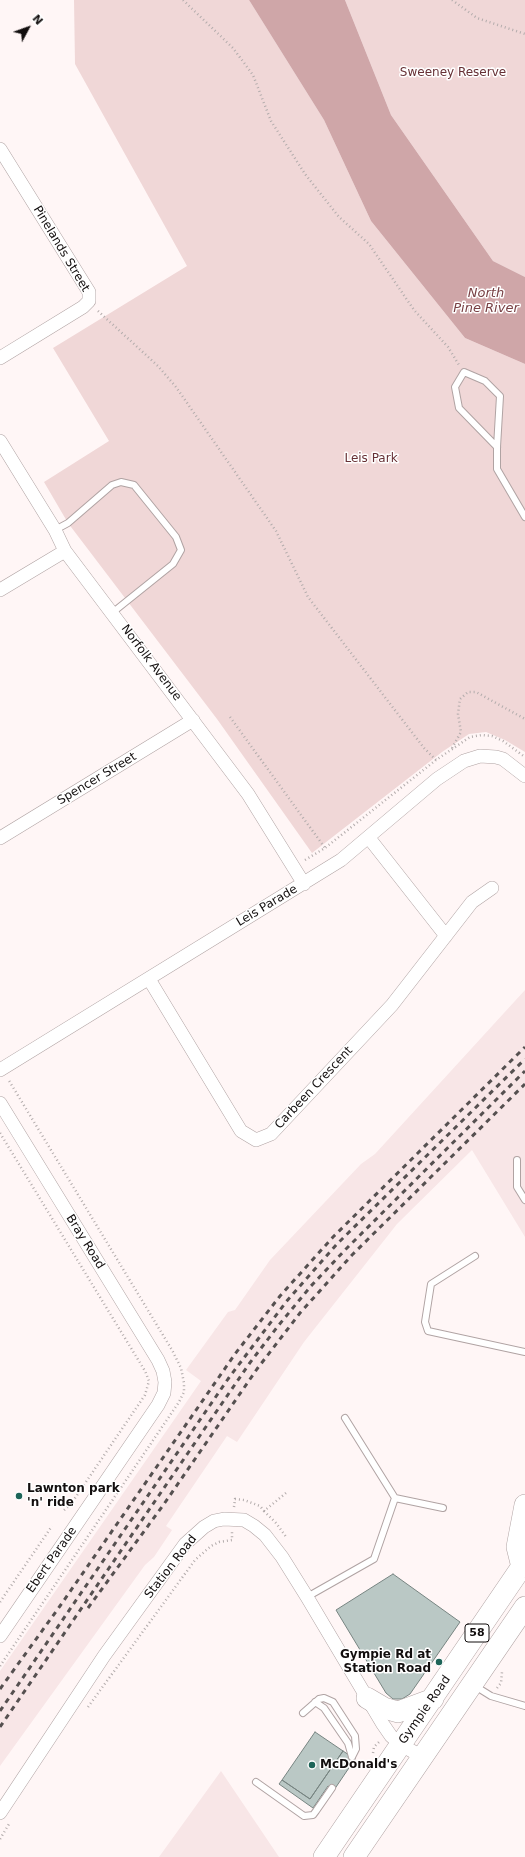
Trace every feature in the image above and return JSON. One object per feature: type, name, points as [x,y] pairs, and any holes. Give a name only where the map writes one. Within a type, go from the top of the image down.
[{"type":"highway","points":[[523,1564],[517,1547],[525,1505]]},
{"type":"highway","name":"Gympie Road","points":[[324,1857],[523,1564]]},
{"type":"highway","name":"Gympie Road","points":[[354,1857],[525,1607]]},
{"type":"highway","points":[[367,1698],[384,1708],[398,1712],[404,1711],[432,1699]]},
{"type":"street","name":"Pinelands Street","points":[[0,149],[89,292],[89,301],[83,307],[0,358]]},
{"type":"street","name":"Norfolk Avenue","points":[[0,441],[54,530],[65,551],[248,794],[304,884]]},
{"type":"street","points":[[0,590],[65,551]]},
{"type":"street","name":"Spencer Street","points":[[0,838],[193,720]]},
{"type":"street","name":"Leis Parade","points":[[2,1069],[341,860],[369,838],[437,779],[468,758],[480,756],[503,759],[525,776]]},
{"type":"street","points":[[369,838],[446,936]]},
{"type":"street","name":"Carbeen Crescent","points":[[149,979],[242,1131],[256,1140],[271,1134],[387,1011],[472,902],[492,888]]},
{"type":"street","name":"Bray Road","points":[[0,1104],[158,1360],[163,1371],[165,1382]]},
{"type":"street","name":"Ebert Parade","points":[[0,1636],[158,1405],[164,1393],[165,1382]]},
{"type":"street","name":"Station Road","points":[[0,1813],[104,1656],[186,1544],[195,1535],[214,1521],[232,1519],[244,1520],[265,1535],[282,1557],[307,1597],[385,1728],[401,1745],[423,1757]]},
{"type":"lane","points":[[497,447],[460,408],[455,387],[464,372],[485,381],[500,396],[497,469],[525,517]]},
{"type":"lane","points":[[54,530],[68,523],[112,485],[121,482],[134,485],[176,537],[180,550],[173,564],[112,613]]},
{"type":"lane","points":[[517,1160],[517,1186],[525,1200]]},
{"type":"lane","points":[[475,1256],[432,1284],[425,1322],[428,1331],[525,1352]]},
{"type":"lane","points":[[346,1418],[395,1498],[443,1508]]},
{"type":"lane","points":[[307,1597],[374,1559],[395,1498]]},
{"type":"lane","points":[[472,1684],[491,1696],[525,1706]]},
{"type":"lane","points":[[303,1713],[315,1702],[324,1698],[329,1699],[339,1711],[355,1736],[356,1750],[352,1757],[348,1743],[324,1708],[315,1702]]},
{"type":"lane","points":[[256,1782],[304,1816],[313,1815],[332,1788]]},
{"type":"path","points":[[183,0],[234,48],[253,75],[271,121],[305,174],[339,217],[369,244],[414,310],[448,347],[464,372]]},
{"type":"path","points":[[452,0],[477,18],[525,34]]},
{"type":"path","points":[[89,301],[101,314],[158,366],[176,387],[276,531],[308,597],[424,748],[436,760]]},
{"type":"path","points":[[452,749],[461,732],[458,714],[460,699],[468,692],[476,692],[525,719]]},
{"type":"path","points":[[230,718],[325,848]]},
{"type":"path","points":[[293,866],[298,860],[307,860],[325,848],[436,760],[470,737],[487,735],[503,741],[525,757]]},
{"type":"path","points":[[0,1666],[179,1402],[184,1392],[181,1368],[172,1350],[11,1087],[2,1069]]},
{"type":"path","points":[[0,1133],[145,1371],[149,1381],[145,1395],[71,1504],[62,1512]]},
{"type":"path","points":[[88,1708],[195,1560],[211,1546],[219,1542],[232,1540],[232,1519],[235,1499],[252,1502],[260,1506],[264,1511],[286,1493]]},
{"type":"path","points":[[0,1602],[52,1526]]},
{"type":"path","points":[[491,1696],[501,1683],[503,1671]]},
{"type":"path","points":[[0,1839],[10,1822]]},
{"type":"shaded area","points":[[525,990],[525,1237],[472,1150],[397,1224],[304,1342],[237,1442],[227,1436],[166,1526],[172,1530],[154,1557],[145,1565],[0,1766],[0,1671],[201,1381],[186,1370],[228,1312],[235,1310],[270,1260],[361,1164],[375,1154]]},
{"type":"shaded area","points":[[221,1771],[279,1857],[159,1857]]},
{"type":"green space","name":"Leis Park","points":[[74,0],[249,0],[324,120],[371,221],[465,338],[525,364],[525,752],[505,740],[486,732],[469,734],[442,752],[312,853],[217,719],[68,523],[44,482],[109,441],[53,348],[187,266],[75,64]]},
{"type":"green space","name":"Sweeney Reserve","points":[[345,0],[525,0],[525,277],[493,261],[391,115]]},
{"type":"water","name":"North Pine River","points":[[249,0],[345,0],[391,115],[493,261],[525,277],[525,364],[465,338],[371,221],[324,120]]},
{"type":"building","points":[[393,1574],[460,1622],[410,1694],[402,1699],[393,1699],[386,1693],[336,1610]]},
{"type":"building","name":"McDonald's","points":[[315,1732],[343,1751],[310,1799],[282,1780]]},
{"type":"building","points":[[343,1751],[355,1759],[334,1790],[328,1786],[313,1808],[279,1784],[282,1780],[310,1799]]},
{"type":"railway","points":[[0,1689],[60,1606],[235,1354],[280,1296],[333,1237],[525,1047]]},
{"type":"railway","points":[[0,1711],[228,1379],[286,1302],[337,1244],[525,1059]]},
{"type":"railway","points":[[0,1727],[249,1364],[278,1326],[311,1286],[346,1249],[525,1071]]},
{"type":"railway","points":[[88,1608],[164,1504],[257,1369],[300,1313],[352,1255],[525,1084]]},
{"type":"place","name":"Lawnton park 'n' ride","points":[[19,1496]]},
{"type":"place","name":"Gympie Rd at Station Road","points":[[439,1662]]},
{"type":"place","name":"McDonald's","points":[[312,1765]]}]
